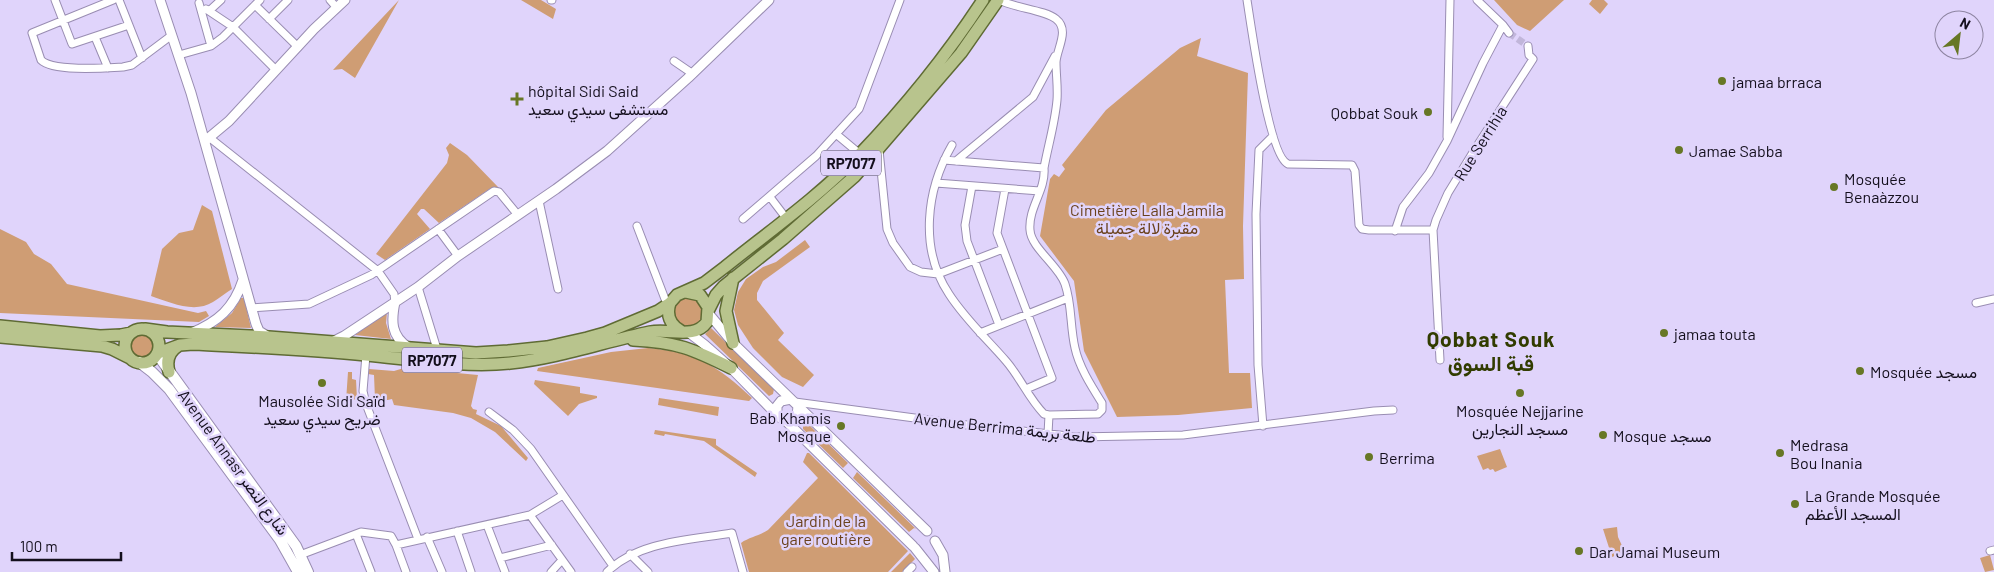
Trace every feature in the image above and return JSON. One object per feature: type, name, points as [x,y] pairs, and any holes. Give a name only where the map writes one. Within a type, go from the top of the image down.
[{"type":"main road","name":"RP7077","points":[[0,326],[100,336],[121,335],[145,329],[190,334],[269,337],[476,352],[508,351],[573,342],[605,333],[645,317],[670,303],[677,295],[711,278],[786,218],[860,154],[922,83],[952,45],[983,0]]},
{"type":"main road","name":"RP7077","points":[[135,360],[150,361],[157,353],[180,345],[202,344],[496,364],[549,357],[658,331],[696,331],[703,326],[716,295],[733,278],[832,198],[879,150],[961,53],[998,0]]},
{"type":"main road","points":[[733,278],[726,311],[733,343]]},
{"type":"main road","points":[[686,292],[700,295],[706,301],[709,311]]},
{"type":"main road","points":[[670,303],[669,319],[672,325],[684,332]]},
{"type":"main road","points":[[145,329],[154,334],[159,342],[157,353]]},
{"type":"main road","points":[[131,333],[125,342],[125,348],[135,360]]},
{"type":"main road","points":[[0,337],[102,346],[135,360]]},
{"type":"main road","points":[[621,340],[667,342],[687,347],[731,368]]},
{"type":"main road","points":[[169,372],[168,359],[170,353],[180,345]]},
{"type":"main road","name":"Avenue Annasr شارع النصر","points":[[157,353],[290,539],[308,572]]},
{"type":"main road","name":"Avenue Annasr شارع النصر","points":[[135,360],[152,372],[169,389],[280,540],[298,572]]},
{"type":"street","points":[[55,0],[72,44],[129,25]]},
{"type":"street","points":[[113,0],[98,3],[32,33],[40,60],[49,65],[62,67],[108,68],[132,65],[172,35]]},
{"type":"street","points":[[119,0],[142,58]]},
{"type":"street","points":[[160,0],[207,139],[251,308],[258,328],[269,337]]},
{"type":"street","points":[[209,11],[221,0]]},
{"type":"street","points":[[269,19],[288,0]]},
{"type":"street","points":[[330,0],[337,8]]},
{"type":"street","points":[[207,139],[228,121],[345,0]]},
{"type":"street","points":[[332,342],[418,287],[458,256],[539,201],[607,151],[693,74],[769,0]]},
{"type":"street","points":[[743,219],[816,156],[859,109],[900,0]]},
{"type":"street","points":[[956,161],[1033,97],[1057,52],[1063,32],[1060,22],[1056,18],[1010,6],[998,0]]},
{"type":"street","points":[[1247,0],[1273,136],[1281,159],[1287,163],[1352,165],[1355,171],[1360,227],[1369,230],[1433,230],[1440,360]]},
{"type":"street","points":[[1447,141],[1450,0]]},
{"type":"street","points":[[1477,0],[1504,25],[1509,33]]},
{"type":"street","points":[[198,2],[233,27],[276,70]]},
{"type":"street","points":[[198,2],[211,46]]},
{"type":"street","points":[[179,55],[211,46],[258,2],[269,19],[298,47]]},
{"type":"street","points":[[1395,231],[1404,207],[1429,174],[1447,141],[1483,63],[1504,25]]},
{"type":"street","points":[[95,37],[108,68]]},
{"type":"street","name":"Rue Serrihia","points":[[1433,230],[1448,193],[1533,59],[1529,55],[1528,46]]},
{"type":"street","points":[[952,145],[944,160],[936,183],[931,207],[930,234],[932,257],[938,274],[956,304],[1009,364],[1041,411],[1049,415],[1095,414],[1100,412],[1102,403],[1075,349],[1065,283],[1059,272],[1030,234],[1030,219],[1045,174],[1044,168],[1057,102],[1057,52]]},
{"type":"street","points":[[674,61],[693,74]]},
{"type":"street","points":[[836,134],[860,154]]},
{"type":"street","points":[[1263,426],[1258,365],[1256,214],[1260,150],[1273,136]]},
{"type":"street","points":[[207,139],[378,270],[394,294],[393,330],[400,342],[408,347]]},
{"type":"street","points":[[879,150],[886,229],[910,267],[921,272],[938,274],[1003,249]]},
{"type":"street","points":[[944,160],[1044,168]]},
{"type":"street","points":[[936,183],[1040,191]]},
{"type":"street","points":[[972,186],[965,225],[967,242],[999,325]]},
{"type":"street","points":[[1005,188],[997,233],[1052,378],[1026,389]]},
{"type":"street","points":[[251,308],[310,304],[371,275],[494,191],[500,192],[518,215]]},
{"type":"street","points":[[770,197],[786,218]]},
{"type":"street","points":[[539,201],[558,289]]},
{"type":"street","points":[[637,226],[664,299],[670,303]]},
{"type":"street","points":[[438,229],[458,256]]},
{"type":"street","points":[[190,334],[228,310],[234,302],[243,280]]},
{"type":"street","points":[[418,287],[438,350]]},
{"type":"street","points":[[980,333],[1068,298]]},
{"type":"street","points":[[1976,302],[1994,299]]},
{"type":"street","points":[[709,311],[733,343],[927,532]]},
{"type":"street","points":[[684,332],[705,344],[731,368],[914,547],[934,572]]},
{"type":"street","points":[[366,355],[363,391],[366,404],[418,540]]},
{"type":"street","points":[[777,413],[777,406],[781,401],[795,403]]},
{"type":"street","points":[[786,421],[790,421],[797,416],[795,403]]},
{"type":"street","name":"Avenue Berrima طلعة بريمة","points":[[795,403],[966,426],[1048,434],[1116,437],[1182,435],[1393,410]]},
{"type":"street","points":[[489,412],[522,439],[563,495],[610,569],[630,554],[645,548],[732,533],[743,572]]},
{"type":"street","points":[[1048,434],[1049,415]]},
{"type":"street","points":[[396,545],[530,515],[563,495]]},
{"type":"street","points":[[530,515],[571,572]]},
{"type":"street","points":[[487,525],[505,572]]},
{"type":"street","points":[[300,556],[366,531],[386,534],[391,536],[396,545],[406,572]]},
{"type":"street","points":[[457,531],[471,572]]},
{"type":"street","points":[[356,534],[371,572]]},
{"type":"street","points":[[428,537],[442,572]]},
{"type":"street","points":[[935,542],[942,555],[946,572]]},
{"type":"street","points":[[500,558],[552,545]]},
{"type":"street","points":[[630,554],[648,572]]},
{"type":"street","points":[[926,560],[932,564],[938,564],[942,560],[942,555]]},
{"type":"street","points":[[551,572],[562,560]]},
{"type":"green space","points":[[399,0],[355,78],[342,69],[333,70]]},
{"type":"green space","points":[[521,0],[541,0],[556,9],[553,19]]},
{"type":"green space","points":[[1494,0],[1564,0],[1530,31],[1517,25]]},
{"type":"green space","points":[[1592,0],[1604,0],[1608,4],[1600,14],[1589,4]]},
{"type":"green space","name":"Cimetière Lalla Jamila مقبرة لالة جميلة","points":[[1201,38],[1197,56],[1248,73],[1243,226],[1244,279],[1225,280],[1229,373],[1250,373],[1252,408],[1178,415],[1117,417],[1084,351],[1074,281],[1040,236],[1050,179],[1054,174],[1059,177],[1065,169],[1062,165],[1106,110],[1180,48]]},
{"type":"green space","points":[[450,143],[467,155],[499,188],[491,188],[439,223],[424,209],[421,209],[417,214],[430,229],[385,260],[376,254],[447,163],[449,155],[446,148]]},
{"type":"green space","points":[[202,205],[212,211],[232,289],[213,302],[198,307],[182,306],[151,296],[162,249],[179,233],[193,230]]},
{"type":"green space","points":[[0,229],[26,242],[34,254],[51,264],[67,284],[198,313],[206,311],[209,316],[199,322],[0,313]]},
{"type":"green space","points":[[805,240],[810,247],[763,281],[757,293],[757,300],[784,333],[778,340],[814,375],[803,387],[782,377],[753,348],[738,325],[734,310],[738,292],[746,279],[763,267],[776,262]]},
{"type":"green space","points":[[688,297],[694,298],[702,306],[702,318],[694,326],[688,327],[682,326],[674,318],[673,312],[674,306],[682,298]]},
{"type":"green space","points":[[241,298],[244,298],[251,328],[215,327],[232,313]]},
{"type":"green space","points":[[387,312],[386,323],[391,339],[355,335]]},
{"type":"green space","points":[[711,328],[774,389],[773,394],[769,396],[705,334]]},
{"type":"green space","points":[[142,334],[151,337],[154,346],[151,355],[142,358],[133,355],[130,346],[133,337]]},
{"type":"green space","points":[[648,348],[680,353],[705,362],[728,377],[752,398],[749,401],[537,371],[538,368],[611,352]]},
{"type":"green space","points":[[404,368],[478,375],[471,406],[477,410],[476,414],[501,426],[528,458],[526,461],[495,432],[471,418],[453,413],[394,405],[392,399],[383,401],[381,397],[375,399],[374,375],[368,374],[369,369],[394,371]]},
{"type":"green space","points":[[348,372],[352,372],[352,379],[356,380],[357,399],[346,401]]},
{"type":"green space","points":[[535,380],[580,387],[580,393],[597,396],[597,398],[579,404],[568,416],[534,384]]},
{"type":"green space","points":[[659,398],[719,407],[718,416],[658,405]]},
{"type":"green space","points":[[805,424],[808,424],[848,463],[843,468],[803,429]]},
{"type":"green space","points":[[655,430],[716,439],[716,445],[757,473],[755,477],[704,441],[665,434],[664,436],[654,434]]},
{"type":"green space","points":[[1500,449],[1507,467],[1495,472],[1493,469],[1490,470],[1488,468],[1483,470],[1477,456]]},
{"type":"green space","name":"Jardin de la gare routière","points":[[807,453],[908,551],[888,572],[749,572],[741,543],[768,530],[818,478],[803,462]]},
{"type":"green space","points":[[857,472],[916,529],[914,528],[909,532],[853,478]]},
{"type":"green space","points":[[1617,527],[1618,537],[1625,552],[1612,557],[1603,529]]},
{"type":"green space","points":[[910,553],[915,559],[902,572],[891,572]]},
{"type":"green space","points":[[1990,555],[1994,570],[1985,572],[1980,558]]},
{"type":"tunnel","points":[[1509,33],[1528,46]]},
{"type":"place","name":"jamaa brraca","points":[[1722,81]]},
{"type":"place","name":"hôpital Sidi Said مستشفى سيدي سعيد","points":[[517,99]]},
{"type":"place","name":"Qobbat Souk","points":[[1428,112]]},
{"type":"place","name":"Jamae Sabba","points":[[1679,150]]},
{"type":"place","name":"Mosquée Benaàzzou","points":[[1834,187]]},
{"type":"place","name":"jamaa touta","points":[[1664,333]]},
{"type":"place","name":"Mosquée مسجد","points":[[1860,371]]},
{"type":"place","name":"Mausolée Sidi Saïd ضريح سيدي سعيد","points":[[322,383]]},
{"type":"place","name":"Mosquée Nejjarine مسجد النجارين","points":[[1520,393]]},
{"type":"place","name":"Bab Khamis Mosque","points":[[841,426]]},
{"type":"place","name":"Mosque مسجد","points":[[1603,435]]},
{"type":"place","name":"Medrasa Bou Inania","points":[[1780,453]]},
{"type":"place","name":"Berrima","points":[[1369,457]]},
{"type":"place","name":"La Grande Mosquée المسجد الأعظم","points":[[1795,504]]},
{"type":"place","name":"Dar Jamai Museum","points":[[1579,551]]},
{"type":"district","name":"Qobbat Souk قبة السوق","points":[[1491,350]]}]
